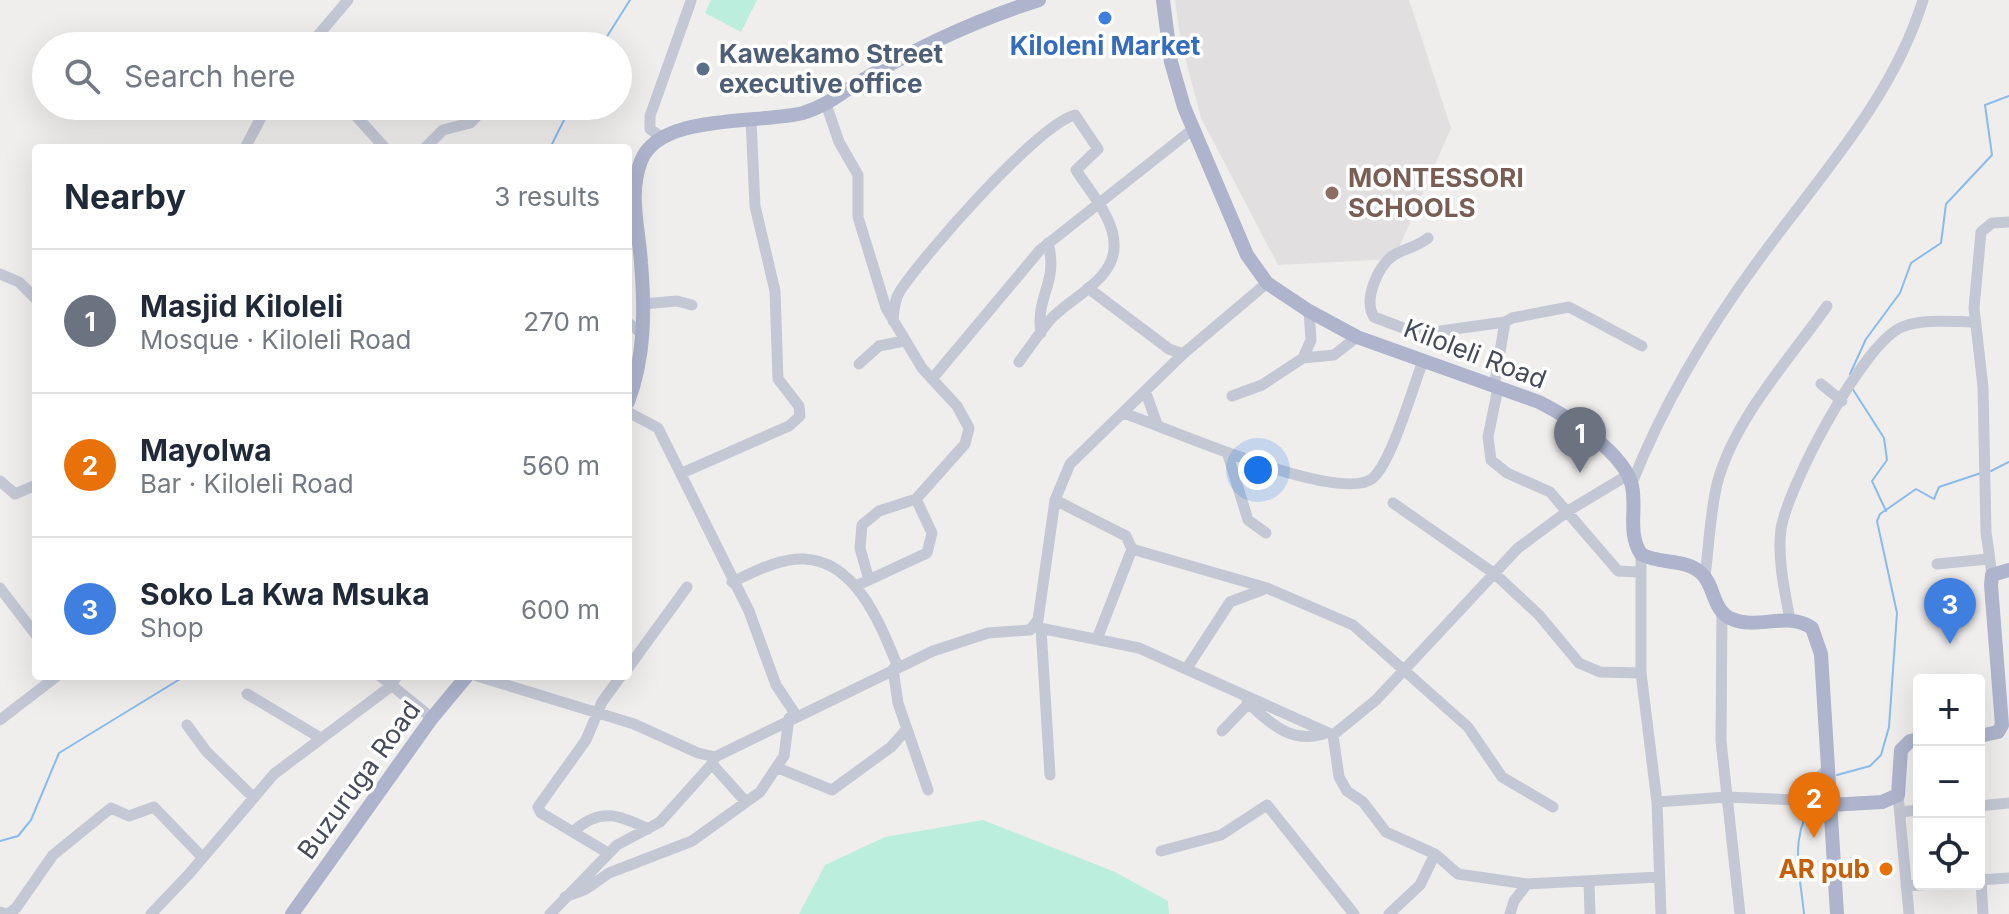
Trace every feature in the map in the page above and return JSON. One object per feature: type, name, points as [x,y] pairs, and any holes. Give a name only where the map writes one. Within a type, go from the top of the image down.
[{"type":"main road","points":[[632,391],[643,334],[634,188],[645,152],[661,137],[685,128],[804,112],[826,104],[937,42],[1039,0]]},
{"type":"main road","name":"Kiloleli Road","points":[[1163,0],[1171,62],[1193,129],[1247,255],[1267,283],[1309,311],[1357,337],[1539,402],[1580,425],[1630,479]]},
{"type":"main road","points":[[1630,479],[1633,532],[1641,554],[1695,568],[1705,576],[1722,612],[1738,621],[1790,620],[1809,625],[1818,638],[1837,914]]},
{"type":"main road","points":[[2004,732],[1992,575],[2009,570]]},
{"type":"main road","name":"Buzuruga Road","points":[[292,914],[432,718],[464,680]]},
{"type":"main road","points":[[1830,805],[1882,802],[1898,795],[1901,750],[1913,740]]},
{"type":"street","points":[[321,32],[348,0]]},
{"type":"street","points":[[550,914],[613,849],[660,822],[714,761],[793,717],[896,668],[959,641],[988,633],[1038,628],[1139,648],[1187,668],[1244,700],[1270,722],[1300,738],[1329,734],[1376,700],[1471,595],[1529,538],[1568,511],[1630,479],[1680,381],[1705,341],[1756,263],[1869,112],[1913,27],[1923,0]]},
{"type":"street","points":[[661,137],[650,129],[650,116],[691,1]]},
{"type":"street","points":[[826,104],[839,142],[856,168],[858,217],[893,321],[932,379],[957,406],[969,428],[968,437],[916,499],[879,511],[862,525],[863,583],[896,668],[907,729],[928,790]]},
{"type":"street","points":[[893,321],[898,293],[944,236],[1040,135],[1071,115],[1077,116],[1097,145],[1094,155],[1076,168],[1100,206],[1112,235],[1114,252],[1088,288],[1068,303],[1019,362]]},
{"type":"street","points":[[247,144],[260,120]]},
{"type":"street","points":[[360,120],[381,144]]},
{"type":"street","points":[[429,144],[445,129],[473,120]]},
{"type":"street","points":[[682,473],[789,426],[800,416],[799,406],[778,379],[775,291],[755,206],[751,120]]},
{"type":"street","points":[[932,379],[1048,243],[1100,206],[1193,129]]},
{"type":"street","points":[[1992,575],[1988,559],[1983,462],[1983,387],[1975,322],[1981,232],[1992,223],[2009,222]]},
{"type":"street","points":[[1428,238],[1388,261],[1369,293],[1368,303],[1374,317],[1419,334],[1505,322],[1569,307],[1642,346]]},
{"type":"street","points":[[1041,333],[1039,312],[1053,272],[1048,243]]},
{"type":"street","points":[[0,274],[19,282],[32,295]]},
{"type":"street","points":[[1050,775],[1038,628],[1055,500],[1070,464],[1183,354],[1267,283]]},
{"type":"street","points":[[1088,288],[1169,349],[1183,354]]},
{"type":"street","points":[[643,304],[677,301],[692,305]]},
{"type":"street","points":[[1705,576],[1716,493],[1724,464],[1763,396],[1827,306]]},
{"type":"street","points":[[1303,358],[1311,340],[1309,311]]},
{"type":"street","points":[[1505,322],[1488,437],[1491,460],[1507,473],[1550,492],[1618,571],[1639,572]]},
{"type":"street","points":[[1790,620],[1781,555],[1785,509],[1806,460],[1876,346],[1892,332],[1916,323],[1975,322]]},
{"type":"street","points":[[632,326],[643,334]]},
{"type":"street","points":[[1232,396],[1262,385],[1303,358],[1334,355],[1357,337]]},
{"type":"street","points":[[859,364],[884,344],[904,341]]},
{"type":"street","points":[[1123,413],[1157,424],[1228,455],[1344,484],[1369,481],[1386,458],[1423,361]]},
{"type":"street","points":[[1821,384],[1842,401]]},
{"type":"street","points":[[1146,393],[1157,424]]},
{"type":"street","points":[[565,897],[630,864],[692,841],[760,792],[778,768],[793,717],[776,685],[749,611],[732,582],[682,473],[655,425],[632,414]]},
{"type":"street","points":[[1228,455],[1242,508],[1254,528],[1266,533]]},
{"type":"street","points":[[0,481],[15,494],[32,487]]},
{"type":"street","points":[[732,582],[767,567],[803,559],[863,583],[927,553],[932,533],[916,499]]},
{"type":"street","points":[[1055,500],[1126,536],[1132,549],[1097,639]]},
{"type":"street","points":[[1393,503],[1495,574],[1539,615],[1579,663],[1600,672],[1641,673]]},
{"type":"street","points":[[1132,549],[1267,588],[1353,625],[1468,727],[1502,777],[1553,807]]},
{"type":"street","points":[[1641,554],[1641,673],[1657,802],[1661,914]]},
{"type":"street","points":[[1937,564],[1988,559]]},
{"type":"street","points":[[632,663],[687,587]]},
{"type":"street","points":[[0,588],[32,630]]},
{"type":"street","points":[[1187,668],[1230,602],[1267,588]]},
{"type":"street","points":[[1722,612],[1718,688],[1740,914]]},
{"type":"street","points":[[0,720],[52,680]]},
{"type":"street","points":[[384,680],[432,718]]},
{"type":"street","points":[[151,914],[274,774],[319,737],[390,687],[394,680]]},
{"type":"street","points":[[490,680],[598,713],[714,761],[746,802]]},
{"type":"street","points":[[619,680],[586,740],[539,803],[541,813],[613,849],[630,864]]},
{"type":"street","points":[[247,694],[319,737]]},
{"type":"street","points":[[1222,731],[1244,700]]},
{"type":"street","points":[[1244,700],[1302,719],[1329,734],[1339,777],[1347,791],[1363,802],[1386,832],[1435,854],[1458,874],[1472,879],[1527,884],[1659,877]]},
{"type":"street","points":[[187,725],[206,751],[254,798]]},
{"type":"street","points":[[778,768],[832,790],[891,747],[907,729]]},
{"type":"street","points":[[1657,802],[1727,797],[1798,800],[1829,766]]},
{"type":"street","points":[[1898,795],[1909,914]]},
{"type":"street","points":[[1985,805],[2009,803]]},
{"type":"street","points":[[1161,851],[1221,835],[1267,805],[1354,914]]},
{"type":"street","points":[[0,912],[13,912],[60,847],[111,808],[129,816],[154,807],[202,857]]},
{"type":"street","points":[[1900,812],[1913,811]]},
{"type":"street","points":[[574,831],[591,818],[608,814],[648,829]]},
{"type":"street","points":[[1389,914],[1420,885],[1435,854]]},
{"type":"street","points":[[1985,880],[2009,878]]},
{"type":"street","points":[[1589,883],[1590,914]]},
{"type":"street","points":[[1510,914],[1514,901],[1527,884]]},
{"type":"street","points":[[1906,886],[1913,885]]},
{"type":"street","points":[[1981,890],[1983,914]]},
{"type":"shaded area","name":"MONTESSORI SCHOOLS","points":[[1175,0],[1409,0],[1451,128],[1394,259],[1278,265],[1201,118],[1181,42]]},
{"type":"green space","points":[[711,0],[757,0],[741,32],[705,13]]},
{"type":"green space","points":[[983,820],[1115,872],[1168,901],[1169,914],[799,914],[825,865],[885,837]]},
{"type":"waterway","points":[[610,32],[630,0]]},
{"type":"waterway","points":[[1850,374],[1866,339],[1900,293],[1911,263],[1941,243],[1946,204],[1992,155],[1985,105],[2009,96]]},
{"type":"waterway","points":[[552,144],[564,120]]},
{"type":"waterway","points":[[1852,388],[1884,438],[1887,460],[1872,481],[1886,511]]},
{"type":"waterway","points":[[1991,471],[2009,462]]},
{"type":"waterway","points":[[1837,775],[1870,766],[1881,755],[1889,727],[1897,613],[1877,521],[1880,514],[1916,489],[1934,499],[1939,487],[1981,473]]},
{"type":"waterway","points":[[0,841],[18,836],[31,820],[59,753],[178,680]]},
{"type":"waterway","points":[[1804,914],[1798,865],[1799,837],[1809,808],[1819,792]]},
{"type":"place","name":"Kiloleni Market","points":[[1105,18]]},
{"type":"place","name":"Kawekamo Street executive office","points":[[703,69]]},
{"type":"place","name":"MONTESSORI SCHOOLS","points":[[1332,193]]},
{"type":"place","name":"Masjid Kiloleli","points":[[1580,473]]},
{"type":"place","name":"Soko La Kwa Msuka","points":[[1950,644]]},
{"type":"place","name":"Mayolwa","points":[[1814,838]]},
{"type":"place","name":"AR pub","points":[[1886,869]]}]
